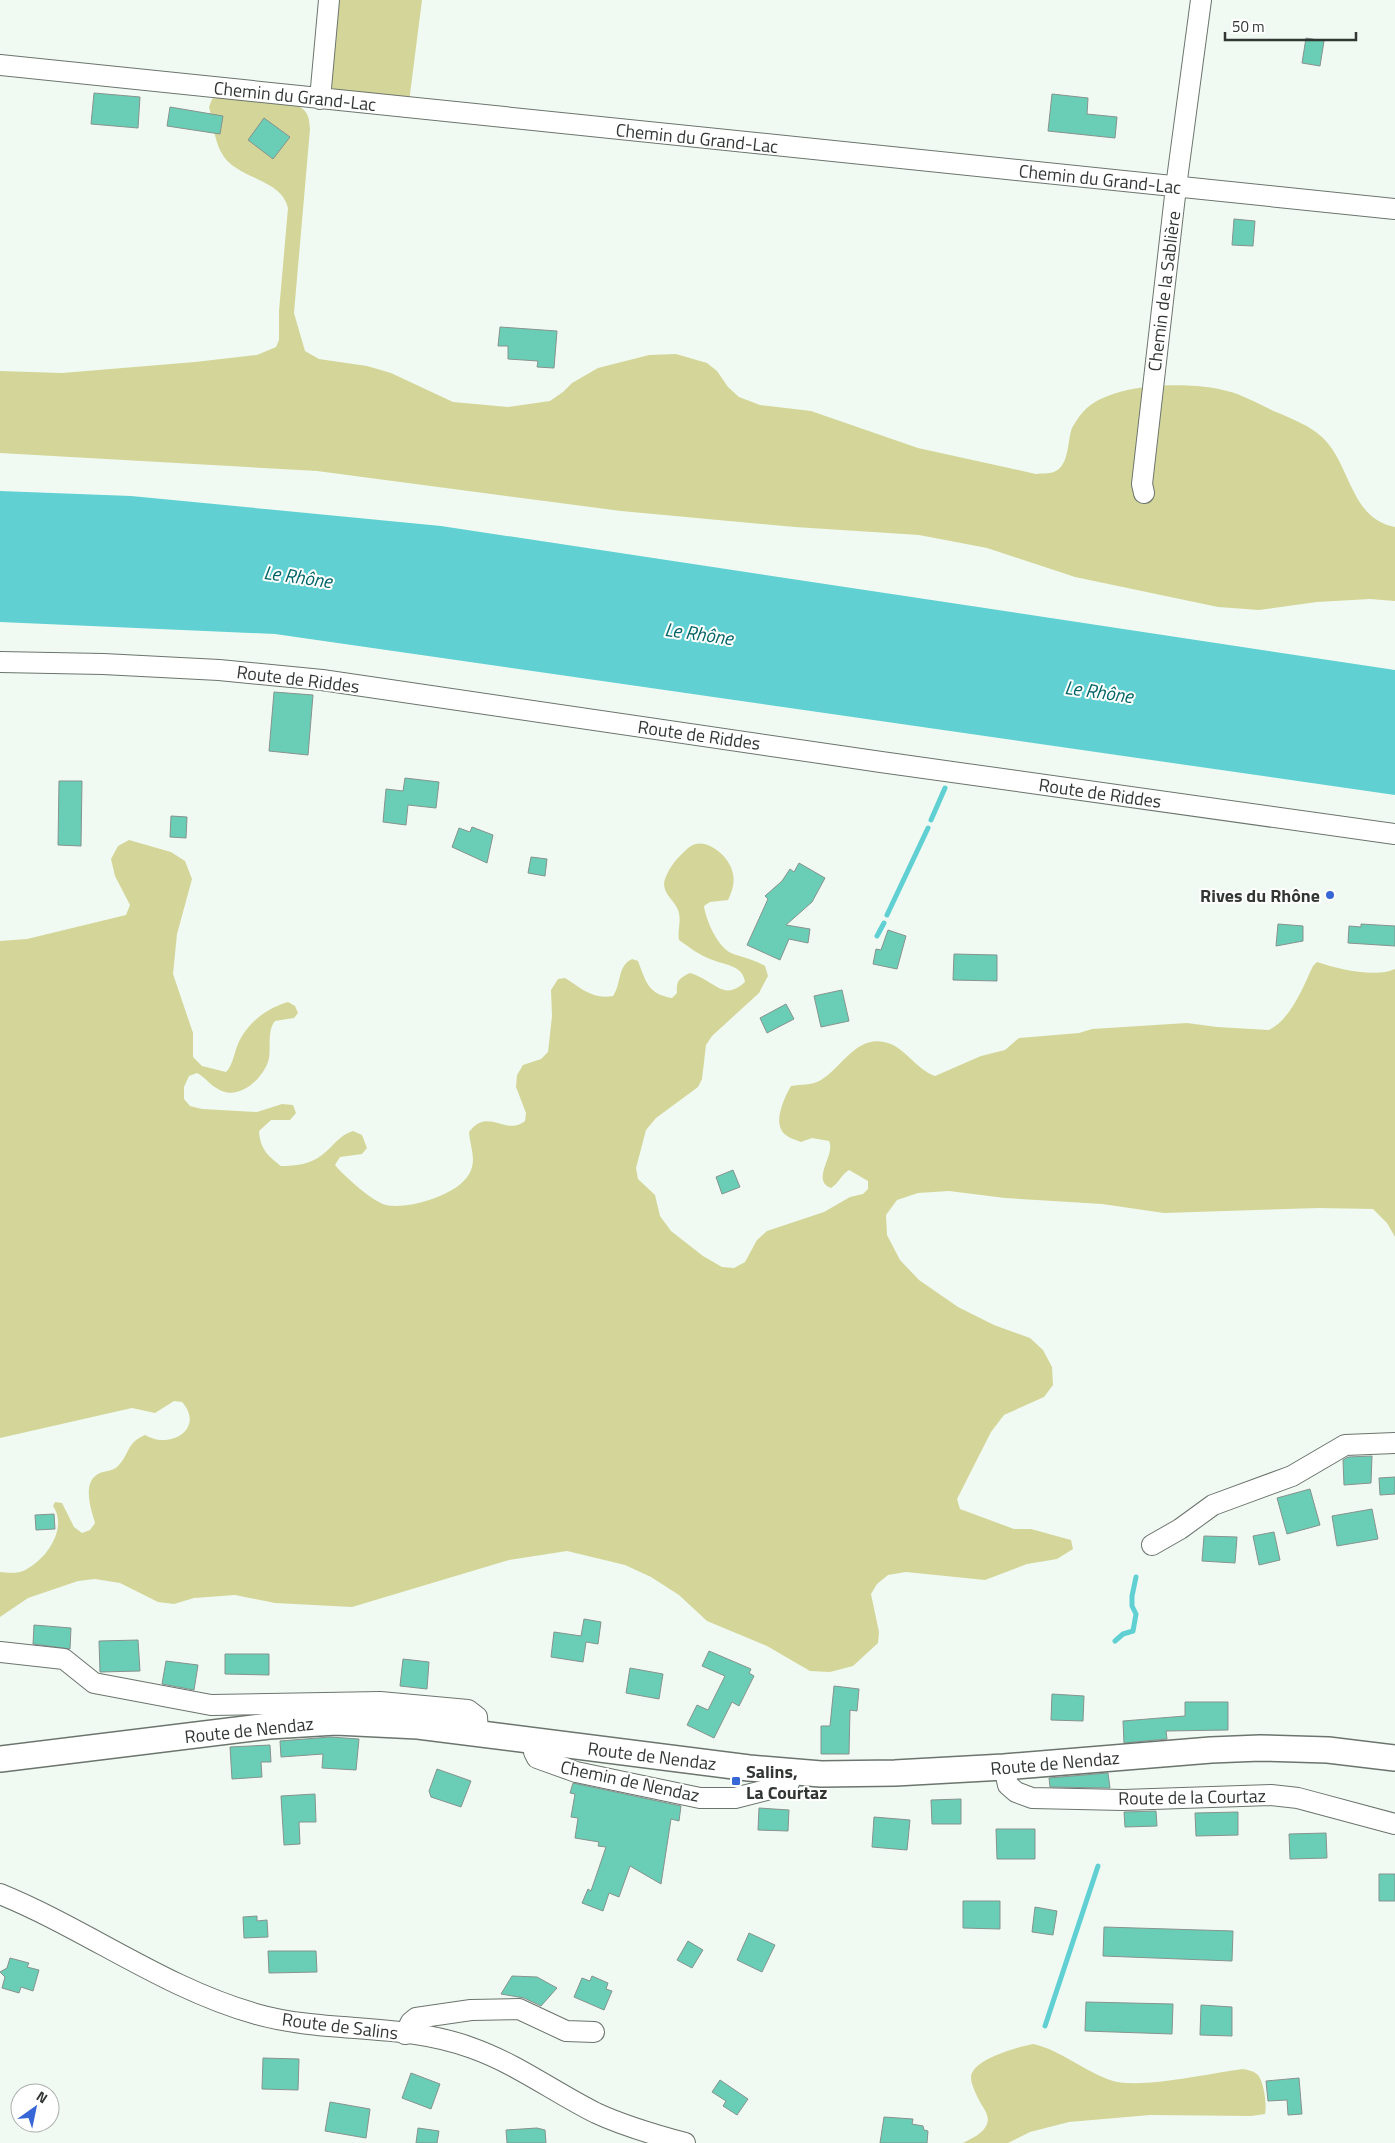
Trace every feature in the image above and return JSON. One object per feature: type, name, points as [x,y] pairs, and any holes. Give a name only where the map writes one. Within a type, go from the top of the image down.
[{"type":"main road","name":"Route de Nendaz","points":[[0,1759],[303,1724],[367,1722],[478,1732],[742,1768],[792,1772],[895,1773],[1260,1748],[1328,1750],[1395,1758]]},
{"type":"street","points":[[320,99],[329,0]]},
{"type":"street","name":"Chemin de la Sablière","points":[[1144,493],[1142,484],[1176,187],[1201,0]]},
{"type":"street","name":"Chemin du Grand-Lac","points":[[0,65],[1395,210]]},
{"type":"street","name":"Route de Riddes","points":[[0,662],[103,664],[218,670],[322,680],[881,762],[1395,834]]},
{"type":"street","points":[[1152,1544],[1180,1529],[1213,1506],[1292,1476],[1345,1445],[1395,1443]]},
{"type":"street","points":[[0,1652],[64,1659],[94,1683],[211,1705],[380,1702],[468,1710],[477,1717],[478,1732]]},
{"type":"street","name":"Chemin de Nendaz","points":[[535,1740],[534,1752],[537,1758],[542,1761],[576,1772],[700,1798],[735,1798],[782,1786],[790,1783],[792,1772]]},
{"type":"street","name":"Route de la Courtaz","points":[[1004,1767],[1008,1785],[1016,1792],[1032,1798],[1123,1800],[1271,1795],[1298,1798],[1395,1824]]},
{"type":"street","name":"Route de Salins","points":[[0,1894],[59,1920],[186,1989],[224,2005],[294,2022],[439,2038],[473,2048],[515,2066],[596,2113],[685,2143]]},
{"type":"street","points":[[405,2034],[411,2022],[416,2018],[472,2010],[519,2009],[566,2031],[594,2032]]},
{"type":"green space","points":[[334,0],[422,0],[409,102],[336,94],[328,88]]},
{"type":"green space","points":[[219,95],[294,104],[302,108],[308,116],[310,129],[294,313],[305,351],[319,359],[367,366],[391,373],[453,402],[508,407],[550,401],[572,383],[598,368],[649,355],[676,354],[707,363],[717,371],[728,387],[739,397],[760,405],[811,411],[918,448],[1036,474],[1052,473],[1059,469],[1067,452],[1072,428],[1083,412],[1095,402],[1111,395],[1130,390],[1172,385],[1227,391],[1306,426],[1322,437],[1332,448],[1360,502],[1380,522],[1395,527],[1395,601],[1370,599],[1317,602],[1259,610],[1218,607],[1075,577],[987,548],[919,535],[795,527],[621,511],[317,471],[0,453],[0,371],[62,373],[195,362],[257,355],[276,347],[279,340],[279,311],[288,208],[284,198],[277,190],[236,168],[221,152],[215,136],[209,107],[212,99]]},
{"type":"green space","points":[[129,840],[171,852],[185,861],[192,879],[177,934],[173,974],[193,1033],[193,1057],[202,1066],[226,1072],[242,1036],[258,1017],[288,1002],[295,1006],[298,1013],[294,1018],[275,1021],[271,1029],[269,1058],[266,1066],[250,1086],[234,1092],[226,1092],[215,1087],[197,1073],[189,1076],[184,1087],[184,1099],[190,1106],[202,1109],[257,1112],[282,1104],[293,1105],[296,1113],[290,1120],[271,1120],[259,1131],[261,1143],[266,1152],[281,1166],[313,1161],[340,1138],[353,1131],[362,1135],[367,1148],[362,1154],[340,1157],[335,1165],[366,1194],[386,1205],[408,1205],[434,1198],[447,1193],[466,1179],[471,1170],[473,1156],[469,1132],[476,1125],[490,1121],[511,1126],[525,1121],[526,1113],[516,1087],[517,1075],[523,1065],[541,1059],[548,1052],[552,1016],[551,990],[558,979],[565,978],[593,995],[613,996],[624,966],[632,959],[638,961],[646,981],[653,990],[672,998],[677,993],[679,980],[690,973],[725,990],[737,988],[745,982],[741,972],[737,969],[694,951],[679,940],[680,922],[678,910],[667,894],[664,883],[675,861],[689,847],[704,844],[711,846],[723,855],[728,861],[734,878],[728,900],[710,902],[704,906],[713,932],[726,950],[765,966],[768,976],[759,993],[712,1036],[706,1045],[702,1079],[698,1087],[656,1118],[646,1130],[636,1168],[638,1179],[655,1195],[660,1216],[671,1231],[703,1256],[722,1267],[734,1268],[745,1262],[757,1240],[767,1231],[824,1212],[850,1197],[863,1194],[868,1189],[868,1181],[849,1170],[831,1188],[825,1184],[823,1173],[829,1153],[829,1141],[812,1138],[801,1142],[792,1139],[782,1132],[779,1124],[780,1113],[791,1086],[810,1084],[821,1080],[857,1048],[874,1041],[891,1044],[928,1073],[935,1076],[981,1056],[1005,1050],[1019,1038],[1079,1033],[1092,1029],[1187,1023],[1269,1030],[1277,1025],[1290,1010],[1313,966],[1317,962],[1345,970],[1367,973],[1387,972],[1395,969],[1395,1237],[1387,1223],[1373,1209],[1319,1208],[1164,1213],[1102,1204],[1005,1198],[949,1191],[918,1193],[897,1200],[886,1215],[887,1235],[900,1260],[919,1280],[958,1307],[994,1325],[1030,1338],[1043,1350],[1052,1367],[1053,1385],[1044,1397],[1004,1415],[991,1432],[957,1499],[960,1509],[1014,1529],[1031,1529],[1071,1540],[1073,1549],[1057,1559],[1027,1564],[985,1580],[906,1572],[888,1575],[877,1584],[871,1594],[879,1632],[878,1643],[853,1666],[830,1672],[810,1671],[767,1646],[707,1621],[679,1595],[651,1577],[625,1565],[567,1551],[509,1560],[352,1607],[275,1603],[235,1595],[194,1598],[174,1604],[158,1602],[120,1583],[95,1579],[78,1581],[28,1598],[0,1617],[0,1572],[14,1573],[24,1571],[42,1558],[57,1533],[57,1515],[53,1506],[55,1502],[62,1503],[74,1527],[82,1533],[90,1530],[95,1523],[89,1496],[89,1489],[94,1477],[116,1468],[122,1462],[131,1445],[145,1435],[160,1440],[182,1434],[187,1429],[190,1417],[182,1402],[174,1401],[155,1413],[132,1408],[0,1438],[0,941],[27,939],[126,915],[130,905],[115,876],[111,859],[118,846]]},
{"type":"green space","points":[[1033,2044],[1053,2051],[1103,2077],[1126,2083],[1177,2080],[1243,2069],[1251,2071],[1258,2075],[1262,2083],[1265,2114],[1251,2116],[1150,2115],[1069,2122],[1030,2132],[1008,2143],[963,2143],[980,2133],[988,2121],[972,2083],[973,2071],[987,2059]]},
{"type":"water","name":"Le Rhône","points":[[0,491],[131,496],[441,526],[1395,670],[1395,795],[275,634],[0,622]]},
{"type":"building","points":[[1306,38],[1324,41],[1320,66],[1302,63]]},
{"type":"building","points":[[94,93],[140,97],[138,128],[91,124]]},
{"type":"building","points":[[1052,94],[1088,98],[1087,114],[1117,117],[1115,138],[1048,131]]},
{"type":"building","points":[[170,107],[223,116],[220,134],[167,126]]},
{"type":"building","points":[[264,118],[290,137],[273,159],[248,140]]},
{"type":"building","points":[[1234,219],[1255,221],[1253,246],[1232,245]]},
{"type":"building","points":[[500,327],[557,331],[554,368],[537,367],[538,361],[508,359],[508,346],[498,346]]},
{"type":"building","points":[[274,692],[313,695],[308,755],[269,751]]},
{"type":"building","points":[[405,778],[439,782],[436,808],[408,805],[406,825],[383,822],[386,789],[403,791]]},
{"type":"building","points":[[59,781],[82,781],[81,846],[58,845]]},
{"type":"building","points":[[171,816],[187,817],[186,838],[170,837]]},
{"type":"building","points":[[472,827],[493,835],[487,863],[452,847],[459,828],[470,832]]},
{"type":"building","points":[[531,857],[547,859],[545,876],[528,873]]},
{"type":"building","points":[[799,863],[825,878],[812,902],[786,925],[810,929],[808,943],[789,939],[780,960],[747,945],[768,899],[765,896],[782,881],[790,869],[794,872]]},
{"type":"building","points":[[1278,924],[1303,926],[1303,941],[1276,946]]},
{"type":"building","points":[[1361,924],[1395,926],[1395,946],[1348,943],[1349,926],[1361,927]]},
{"type":"building","points":[[888,930],[906,936],[897,969],[873,964],[876,949],[881,950]]},
{"type":"building","points":[[954,954],[997,955],[997,981],[953,980]]},
{"type":"building","points":[[842,990],[849,1021],[821,1027],[814,996]]},
{"type":"building","points":[[786,1004],[794,1019],[767,1033],[760,1018]]},
{"type":"building","points":[[733,1170],[740,1187],[722,1194],[716,1177]]},
{"type":"building","points":[[1372,1456],[1371,1483],[1344,1485],[1343,1460],[1348,1457]]},
{"type":"building","points":[[1395,1477],[1395,1494],[1380,1495],[1379,1478]]},
{"type":"building","points":[[1310,1489],[1320,1525],[1287,1534],[1277,1498]]},
{"type":"building","points":[[1372,1509],[1378,1539],[1337,1546],[1332,1516]]},
{"type":"building","points":[[54,1514],[55,1529],[36,1530],[35,1515]]},
{"type":"building","points":[[1274,1532],[1280,1560],[1259,1565],[1253,1536]]},
{"type":"building","points":[[1204,1536],[1237,1537],[1235,1563],[1202,1561]]},
{"type":"building","points":[[584,1619],[601,1622],[598,1644],[586,1642],[583,1662],[551,1657],[554,1632],[581,1636]]},
{"type":"building","points":[[34,1625],[71,1628],[70,1649],[33,1644]]},
{"type":"building","points":[[138,1640],[140,1671],[100,1672],[99,1641]]},
{"type":"building","points":[[709,1651],[751,1669],[749,1673],[754,1676],[739,1706],[732,1702],[714,1738],[687,1725],[697,1705],[708,1710],[725,1676],[702,1666]]},
{"type":"building","points":[[225,1654],[269,1654],[269,1675],[225,1674]]},
{"type":"building","points":[[403,1659],[429,1662],[427,1689],[400,1686]]},
{"type":"building","points":[[166,1661],[198,1665],[194,1690],[162,1684]]},
{"type":"building","points":[[630,1668],[663,1674],[659,1699],[626,1693]]},
{"type":"building","points":[[834,1686],[859,1689],[857,1711],[850,1710],[849,1754],[821,1754],[821,1726],[830,1726]]},
{"type":"building","points":[[1052,1694],[1084,1696],[1083,1721],[1051,1720]]},
{"type":"building","points":[[1185,1702],[1228,1702],[1228,1730],[1166,1731],[1167,1739],[1124,1743],[1123,1721],[1185,1716]]},
{"type":"building","points":[[330,1737],[359,1739],[356,1770],[322,1768],[323,1754],[281,1757],[280,1741]]},
{"type":"building","points":[[270,1745],[271,1762],[261,1762],[262,1777],[232,1779],[230,1747]]},
{"type":"building","points":[[437,1769],[471,1781],[461,1807],[431,1797],[429,1791]]},
{"type":"building","points":[[1108,1773],[1110,1788],[1050,1787],[1049,1778]]},
{"type":"building","points":[[573,1783],[681,1806],[679,1821],[671,1819],[661,1884],[630,1866],[619,1897],[609,1893],[603,1911],[582,1903],[588,1889],[591,1891],[606,1847],[598,1846],[599,1842],[575,1838],[578,1818],[571,1817],[575,1794],[570,1793]]},
{"type":"building","points":[[315,1794],[316,1822],[299,1822],[300,1844],[284,1845],[281,1796]]},
{"type":"building","points":[[961,1799],[961,1824],[932,1824],[931,1800]]},
{"type":"building","points":[[759,1808],[789,1810],[788,1831],[758,1830]]},
{"type":"building","points":[[1156,1811],[1157,1826],[1125,1827],[1124,1812]]},
{"type":"building","points":[[1238,1812],[1238,1835],[1196,1836],[1195,1813]]},
{"type":"building","points":[[874,1817],[910,1820],[907,1850],[872,1847]]},
{"type":"building","points":[[996,1829],[1035,1829],[1035,1859],[997,1859]]},
{"type":"building","points":[[1326,1833],[1327,1858],[1290,1859],[1289,1834]]},
{"type":"building","points":[[1379,1874],[1395,1874],[1395,1901],[1379,1901]]},
{"type":"building","points":[[963,1901],[1000,1901],[1000,1929],[963,1928]]},
{"type":"building","points":[[1035,1907],[1057,1911],[1053,1935],[1032,1932]]},
{"type":"building","points":[[257,1916],[257,1921],[267,1920],[268,1937],[244,1938],[243,1917]]},
{"type":"building","points":[[1104,1927],[1233,1931],[1232,1961],[1103,1956]]},
{"type":"building","points":[[749,1933],[775,1945],[762,1972],[737,1960]]},
{"type":"building","points":[[688,1941],[703,1950],[692,1968],[677,1960]]},
{"type":"building","points":[[268,1951],[316,1951],[317,1972],[269,1973]]},
{"type":"building","points":[[10,1958],[29,1963],[27,1967],[39,1970],[33,1991],[21,1987],[19,1993],[2,1988],[5,1977],[0,1972],[7,1968]]},
{"type":"building","points":[[512,1976],[537,1977],[557,1988],[541,2006],[524,1998],[501,1994]]},
{"type":"building","points":[[592,1976],[608,1983],[606,1989],[612,1991],[604,2010],[574,1997],[582,1978],[590,1981]]},
{"type":"building","points":[[1086,2002],[1173,2004],[1172,2034],[1085,2031]]},
{"type":"building","points":[[1201,2005],[1232,2007],[1232,2036],[1200,2035]]},
{"type":"building","points":[[263,2058],[299,2059],[298,2090],[262,2089]]},
{"type":"building","points":[[411,2073],[440,2084],[431,2109],[402,2098]]},
{"type":"building","points":[[1299,2078],[1302,2114],[1288,2115],[1287,2100],[1268,2101],[1266,2081]]},
{"type":"building","points":[[720,2080],[748,2099],[737,2115],[723,2106],[726,2101],[712,2092]]},
{"type":"building","points":[[330,2102],[370,2109],[366,2138],[325,2131]]},
{"type":"building","points":[[884,2117],[913,2119],[912,2124],[923,2126],[924,2130],[928,2131],[927,2143],[880,2143]]},
{"type":"building","points":[[418,2128],[439,2131],[437,2143],[416,2143]]},
{"type":"building","points":[[537,2128],[545,2130],[546,2143],[507,2143],[506,2130]]},
{"type":"waterway","points":[[931,820],[945,788]]},
{"type":"waterway","points":[[887,915],[928,828]]},
{"type":"waterway","points":[[877,936],[884,923]]},
{"type":"waterway","points":[[1115,1641],[1123,1634],[1133,1631],[1136,1614],[1132,1606],[1132,1596],[1136,1577]]},
{"type":"waterway","points":[[1045,2026],[1098,1866]]},
{"type":"place","name":"Rives du Rhône","points":[[1330,895]]},
{"type":"place","name":"Salins, La Courtaz","points":[[736,1781]]}]
